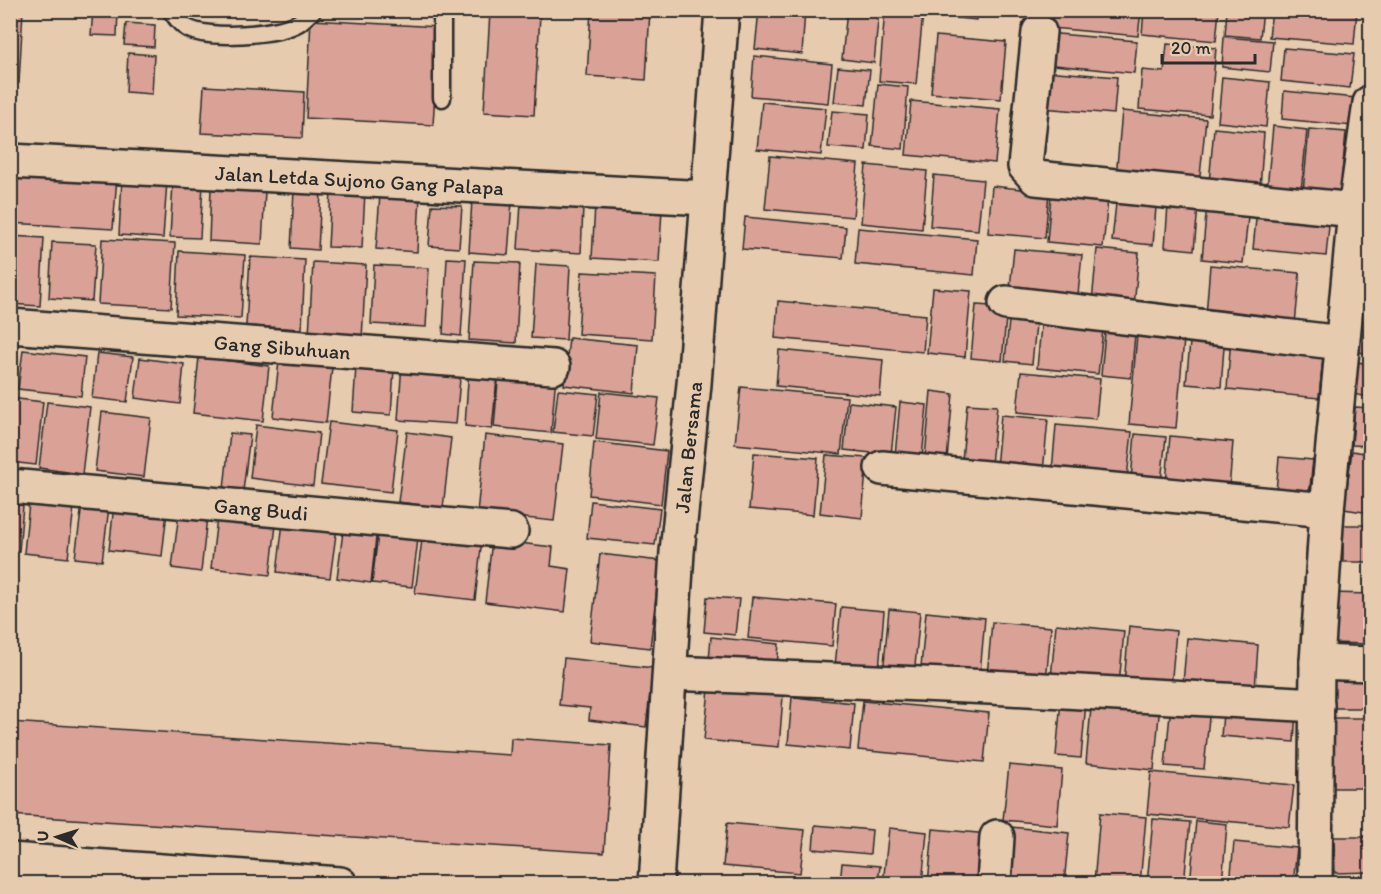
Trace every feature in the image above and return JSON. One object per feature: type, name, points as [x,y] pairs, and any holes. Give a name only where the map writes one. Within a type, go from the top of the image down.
[{"type":"street","name":"Jalan Bersama","points":[[656,884],[677,552],[693,384],[722,10]]},
{"type":"street","points":[[1039,32],[1025,166],[1036,178],[1355,210]]},
{"type":"street","points":[[1315,884],[1317,662],[1327,510],[1355,210],[1371,103]]},
{"type":"street","name":"Jalan Letda Sujono Gang Palapa","points":[[10,161],[707,198]]},
{"type":"street","points":[[1006,303],[1342,343]]},
{"type":"street","name":"Gang Sibuhuan","points":[[10,326],[553,367]]},
{"type":"street","points":[[882,468],[1327,510]]},
{"type":"street","name":"Gang Budi","points":[[10,486],[512,531]]},
{"type":"street","points":[[1317,662],[1371,664]]},
{"type":"street","points":[[671,673],[1317,705]]},
{"type":"street","points":[[994,884],[997,837]]},
{"type":"street","points":[[10,860],[340,884]]},
{"type":"lane","points":[[171,10],[188,28],[206,33],[254,34],[284,28],[298,22],[313,10]]},
{"type":"lane","points":[[442,10],[442,98]]},
{"type":"building","points":[[10,10],[23,10],[19,83],[10,83]]},
{"type":"building","points":[[93,10],[118,10],[117,36],[91,35]]},
{"type":"building","points":[[591,10],[650,10],[646,80],[587,76]]},
{"type":"building","points":[[759,10],[805,10],[802,54],[755,49]]},
{"type":"building","points":[[847,10],[879,10],[874,63],[842,59]]},
{"type":"building","points":[[885,10],[923,13],[916,84],[879,81]]},
{"type":"building","points":[[939,10],[977,10],[976,20],[938,16]]},
{"type":"building","points":[[1053,10],[1141,10],[1138,36],[1052,28]]},
{"type":"building","points":[[1144,10],[1219,10],[1216,41],[1142,34]]},
{"type":"building","points":[[1227,10],[1263,10],[1260,38],[1225,35]]},
{"type":"building","points":[[1272,10],[1357,10],[1354,44],[1269,37]]},
{"type":"building","points":[[490,12],[540,15],[534,115],[484,112]]},
{"type":"building","points":[[311,20],[439,27],[433,125],[306,118]]},
{"type":"building","points":[[126,23],[155,25],[154,47],[124,45]]},
{"type":"building","points":[[1047,33],[1137,41],[1134,73],[1044,64]]},
{"type":"building","points":[[936,36],[1006,42],[1001,99],[931,93]]},
{"type":"building","points":[[1224,37],[1273,41],[1270,72],[1222,67]]},
{"type":"building","points":[[1167,44],[1216,48],[1210,115],[1139,109],[1142,70],[1164,72]]},
{"type":"building","points":[[1284,48],[1354,54],[1350,88],[1281,81]]},
{"type":"building","points":[[128,53],[154,55],[152,94],[126,92]]},
{"type":"building","points":[[754,56],[832,64],[828,103],[751,96]]},
{"type":"building","points":[[838,67],[870,70],[866,105],[834,102]]},
{"type":"building","points":[[1045,71],[1117,77],[1114,114],[1042,108]]},
{"type":"building","points":[[1222,77],[1270,82],[1266,127],[1218,122]]},
{"type":"building","points":[[878,84],[908,87],[903,149],[872,146]]},
{"type":"building","points":[[204,86],[304,92],[302,138],[201,133]]},
{"type":"building","points":[[1284,91],[1356,98],[1353,126],[1282,119]]},
{"type":"building","points":[[911,101],[1000,109],[995,163],[906,155]]},
{"type":"building","points":[[762,102],[826,108],[821,155],[757,149]]},
{"type":"building","points":[[832,111],[869,114],[866,150],[828,147]]},
{"type":"building","points":[[1122,111],[1206,119],[1199,185],[1116,177]]},
{"type":"building","points":[[1273,126],[1307,130],[1301,192],[1267,189]]},
{"type":"building","points":[[1214,128],[1264,133],[1260,188],[1209,183]]},
{"type":"building","points":[[1309,129],[1346,132],[1340,196],[1303,192]]},
{"type":"building","points":[[770,156],[858,164],[853,217],[765,209]]},
{"type":"building","points":[[866,165],[927,171],[922,229],[861,223]]},
{"type":"building","points":[[10,170],[117,176],[113,229],[10,223]]},
{"type":"building","points":[[934,175],[983,180],[978,230],[930,226]]},
{"type":"building","points":[[122,179],[167,181],[163,238],[119,235]]},
{"type":"building","points":[[173,182],[203,183],[200,238],[170,237]]},
{"type":"building","points":[[992,186],[1049,192],[1045,238],[988,233]]},
{"type":"building","points":[[211,188],[265,191],[262,244],[209,241]]},
{"type":"building","points":[[294,190],[321,192],[318,250],[291,248]]},
{"type":"building","points":[[331,191],[365,192],[362,248],[328,247]]},
{"type":"building","points":[[380,194],[420,196],[417,252],[376,249]]},
{"type":"building","points":[[1051,195],[1108,200],[1103,247],[1047,242]]},
{"type":"building","points":[[472,199],[512,201],[508,255],[469,252]]},
{"type":"building","points":[[521,203],[583,207],[581,253],[518,249]]},
{"type":"building","points":[[1116,203],[1156,207],[1153,245],[1112,241]]},
{"type":"building","points":[[1207,204],[1249,208],[1243,263],[1202,259]]},
{"type":"building","points":[[432,205],[462,206],[459,248],[429,246]]},
{"type":"building","points":[[595,205],[662,209],[659,262],[592,258]]},
{"type":"building","points":[[1168,205],[1198,207],[1194,250],[1165,247]]},
{"type":"building","points":[[1257,209],[1330,216],[1326,256],[1253,249]]},
{"type":"building","points":[[745,217],[846,227],[843,258],[742,249]]},
{"type":"building","points":[[858,228],[977,239],[974,275],[855,264]]},
{"type":"building","points":[[10,236],[44,238],[40,306],[10,304]]},
{"type":"building","points":[[102,239],[175,243],[171,308],[98,304]]},
{"type":"building","points":[[52,242],[96,244],[92,301],[49,298]]},
{"type":"building","points":[[1014,249],[1082,255],[1077,304],[1009,298]]},
{"type":"building","points":[[1097,249],[1139,253],[1134,307],[1092,302]]},
{"type":"building","points":[[179,251],[245,255],[241,318],[176,315]]},
{"type":"building","points":[[250,257],[305,260],[302,329],[246,326]]},
{"type":"building","points":[[447,258],[466,259],[461,336],[443,334]]},
{"type":"building","points":[[474,261],[520,263],[516,343],[469,340]]},
{"type":"building","points":[[313,262],[366,265],[362,339],[309,336]]},
{"type":"building","points":[[536,264],[570,266],[566,340],[531,338]]},
{"type":"building","points":[[374,265],[429,268],[426,327],[371,324]]},
{"type":"building","points":[[1210,265],[1300,273],[1295,324],[1206,316]]},
{"type":"building","points":[[1370,267],[1370,354],[1359,352]]},
{"type":"building","points":[[582,272],[656,276],[652,339],[578,334]]},
{"type":"building","points":[[933,288],[971,291],[965,357],[927,353]]},
{"type":"building","points":[[778,301],[926,315],[923,352],[775,338]]},
{"type":"building","points":[[976,305],[1007,307],[1002,361],[971,358]]},
{"type":"building","points":[[1010,311],[1037,314],[1032,364],[1005,361]]},
{"type":"building","points":[[1042,315],[1104,321],[1098,374],[1037,368]]},
{"type":"building","points":[[1106,322],[1136,324],[1131,378],[1101,375]]},
{"type":"building","points":[[1138,324],[1185,328],[1176,428],[1129,424]]},
{"type":"building","points":[[1191,332],[1225,334],[1221,387],[1186,384]]},
{"type":"building","points":[[1231,337],[1324,346],[1319,398],[1227,389]]},
{"type":"building","points":[[569,338],[638,345],[634,393],[564,385]]},
{"type":"building","points":[[10,345],[17,346],[12,394],[10,394]]},
{"type":"building","points":[[23,350],[85,357],[81,396],[18,389]]},
{"type":"building","points":[[779,350],[883,360],[880,396],[776,386]]},
{"type":"building","points":[[97,353],[133,357],[127,402],[92,398]]},
{"type":"building","points":[[199,357],[269,366],[263,421],[193,413]]},
{"type":"building","points":[[140,358],[184,364],[180,404],[135,398]]},
{"type":"building","points":[[279,361],[332,367],[326,423],[273,417]]},
{"type":"building","points":[[1357,362],[1370,364],[1370,397],[1352,394]]},
{"type":"building","points":[[402,363],[461,367],[456,424],[398,420]]},
{"type":"building","points":[[356,366],[394,369],[391,415],[353,412]]},
{"type":"building","points":[[469,366],[498,368],[492,429],[465,426]]},
{"type":"building","points":[[499,370],[556,375],[551,433],[494,427]]},
{"type":"building","points":[[1021,372],[1100,379],[1096,419],[1017,412]]},
{"type":"building","points":[[741,387],[847,397],[841,454],[735,444]]},
{"type":"building","points":[[558,390],[598,394],[593,436],[553,432]]},
{"type":"building","points":[[931,391],[953,394],[947,460],[925,458]]},
{"type":"building","points":[[601,392],[659,398],[653,445],[596,439]]},
{"type":"building","points":[[10,398],[43,402],[36,465],[10,462]]},
{"type":"building","points":[[47,402],[90,407],[82,474],[39,468]]},
{"type":"building","points":[[849,402],[896,407],[891,455],[844,450]]},
{"type":"building","points":[[900,402],[927,405],[922,458],[895,456]]},
{"type":"building","points":[[967,404],[997,406],[991,464],[962,461]]},
{"type":"building","points":[[1355,407],[1370,408],[1370,446],[1352,445]]},
{"type":"building","points":[[102,412],[151,418],[144,477],[95,471]]},
{"type":"building","points":[[1001,415],[1048,419],[1043,472],[996,467]]},
{"type":"building","points":[[329,422],[398,430],[391,492],[321,484]]},
{"type":"building","points":[[256,425],[319,433],[313,486],[250,478]]},
{"type":"building","points":[[1056,425],[1132,432],[1127,478],[1052,471]]},
{"type":"building","points":[[407,432],[451,438],[443,508],[398,502]]},
{"type":"building","points":[[230,433],[250,435],[243,491],[224,489]]},
{"type":"building","points":[[1135,434],[1166,437],[1161,482],[1131,479]]},
{"type":"building","points":[[485,435],[563,444],[554,521],[477,513]]},
{"type":"building","points":[[1170,436],[1233,442],[1229,489],[1166,483]]},
{"type":"building","points":[[594,442],[667,451],[661,504],[589,495]]},
{"type":"building","points":[[1352,451],[1370,454],[1370,513],[1344,509]]},
{"type":"building","points":[[754,453],[818,458],[813,515],[749,509]]},
{"type":"building","points":[[826,455],[867,458],[862,518],[820,513]]},
{"type":"building","points":[[1279,457],[1313,460],[1309,496],[1276,492]]},
{"type":"building","points":[[10,492],[24,494],[19,551],[10,550]]},
{"type":"building","points":[[30,493],[75,498],[68,558],[24,553]]},
{"type":"building","points":[[115,496],[168,503],[162,556],[109,550]]},
{"type":"building","points":[[83,497],[110,500],[102,561],[75,558]]},
{"type":"building","points":[[591,501],[660,509],[655,545],[587,538]]},
{"type":"building","points":[[179,513],[207,517],[201,572],[172,568]]},
{"type":"building","points":[[284,514],[338,520],[330,578],[277,572]]},
{"type":"building","points":[[217,518],[276,525],[270,575],[211,568]]},
{"type":"building","points":[[344,524],[377,528],[371,583],[337,578]]},
{"type":"building","points":[[1343,525],[1370,525],[1370,562],[1343,562]]},
{"type":"building","points":[[379,526],[419,531],[412,587],[372,583]]},
{"type":"building","points":[[423,532],[482,539],[475,600],[415,593]]},
{"type":"building","points":[[492,540],[553,547],[551,566],[570,569],[565,612],[485,602]]},
{"type":"building","points":[[600,554],[660,561],[650,648],[590,641]]},
{"type":"building","points":[[1331,593],[1370,594],[1370,644],[1330,643]]},
{"type":"building","points":[[707,597],[739,599],[735,635],[704,632]]},
{"type":"building","points":[[752,597],[836,604],[832,646],[748,638]]},
{"type":"building","points":[[841,607],[884,611],[879,670],[835,666]]},
{"type":"building","points":[[889,609],[920,612],[914,677],[883,674]]},
{"type":"building","points":[[926,612],[985,618],[979,684],[920,678]]},
{"type":"building","points":[[992,622],[1051,627],[1046,681],[987,676]]},
{"type":"building","points":[[1056,624],[1124,631],[1119,685],[1051,678]]},
{"type":"building","points":[[1129,626],[1176,631],[1171,688],[1124,684]]},
{"type":"building","points":[[711,637],[779,644],[776,677],[708,671]]},
{"type":"building","points":[[1187,638],[1258,645],[1255,689],[1183,683]]},
{"type":"building","points":[[564,658],[653,668],[646,727],[589,720],[590,708],[559,705]]},
{"type":"building","points":[[1330,672],[1370,672],[1370,708],[1329,708]]},
{"type":"building","points":[[709,689],[783,696],[779,747],[704,740]]},
{"type":"building","points":[[792,697],[854,703],[850,750],[788,744]]},
{"type":"building","points":[[1092,697],[1160,704],[1154,770],[1086,763]]},
{"type":"building","points":[[1061,700],[1086,702],[1081,758],[1056,756]]},
{"type":"building","points":[[863,701],[989,713],[984,762],[858,750]]},
{"type":"building","points":[[1224,703],[1296,710],[1294,742],[1221,736]]},
{"type":"building","points":[[1171,704],[1210,707],[1204,769],[1165,766]]},
{"type":"building","points":[[1333,718],[1370,718],[1370,788],[1333,788]]},
{"type":"building","points":[[10,722],[510,755],[511,738],[611,745],[604,853],[10,815]]},
{"type":"building","points":[[1009,765],[1062,770],[1057,825],[1003,820]]},
{"type":"building","points":[[1151,772],[1294,785],[1289,827],[1147,814]]},
{"type":"building","points":[[1100,813],[1146,817],[1140,884],[1094,884]]},
{"type":"building","points":[[1153,819],[1190,822],[1184,884],[1147,884]]},
{"type":"building","points":[[1196,821],[1227,824],[1222,884],[1190,884]]},
{"type":"building","points":[[727,823],[805,830],[800,873],[723,866]]},
{"type":"building","points":[[815,825],[872,830],[870,854],[813,849]]},
{"type":"building","points":[[1002,826],[1069,833],[1064,884],[997,884]]},
{"type":"building","points":[[889,828],[927,832],[922,884],[883,884]]},
{"type":"building","points":[[933,829],[989,834],[985,884],[928,884]]},
{"type":"building","points":[[1334,837],[1370,837],[1370,872],[1335,873]]},
{"type":"building","points":[[1234,842],[1297,848],[1293,884],[1230,884]]},
{"type":"building","points":[[842,863],[880,866],[878,884],[840,884]]},
{"type":"building","points":[[1370,878],[1370,884],[1338,884],[1337,879]]}]
